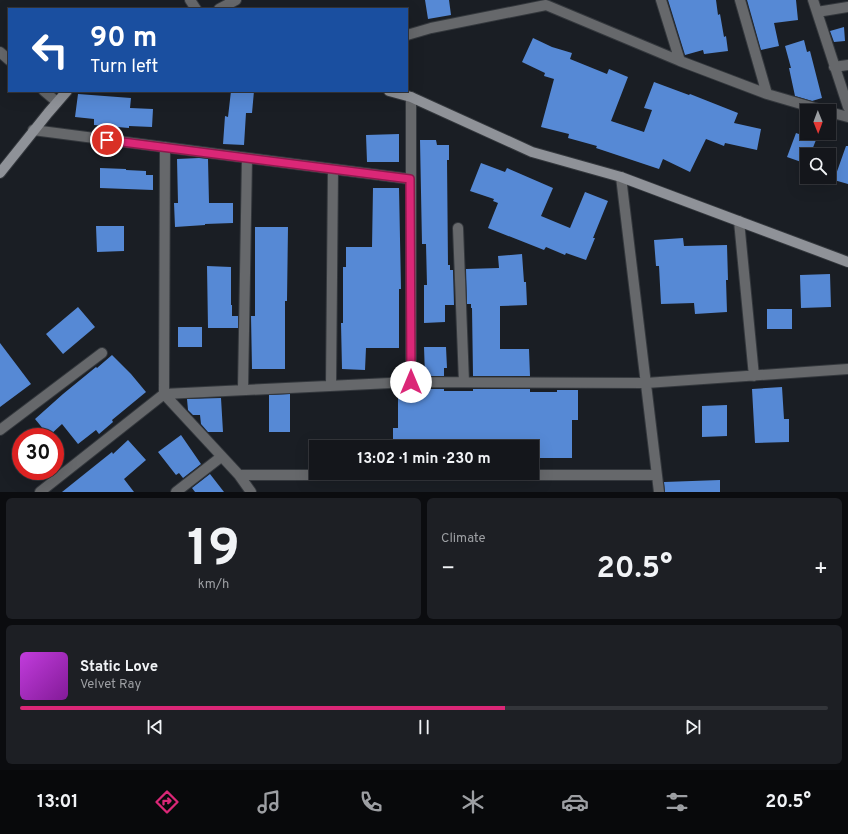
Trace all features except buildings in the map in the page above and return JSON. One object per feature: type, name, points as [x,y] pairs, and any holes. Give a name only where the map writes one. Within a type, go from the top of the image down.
[{"type":"street","points":[[221,8],[236,0]]},
{"type":"street","points":[[662,0],[680,61]]},
{"type":"street","points":[[740,0],[767,94]]},
{"type":"street","points":[[813,0],[848,108]]},
{"type":"street","points":[[408,35],[431,28],[546,2],[680,61],[767,94],[801,104]]},
{"type":"street","points":[[817,12],[848,7]]},
{"type":"street","points":[[0,52],[8,59]]},
{"type":"street","points":[[834,67],[848,65]]},
{"type":"street","points":[[45,92],[57,102]]},
{"type":"street","points":[[0,173],[66,92]]},
{"type":"street","points":[[393,92],[411,97],[532,152],[621,177],[848,262]]},
{"type":"street","points":[[411,97],[411,382]]},
{"type":"street","points":[[836,114],[848,118]]},
{"type":"street","points":[[34,130],[410,179]]},
{"type":"street","points":[[165,147],[164,394],[239,476],[251,492]]},
{"type":"street","points":[[243,389],[247,158]]},
{"type":"street","points":[[330,386],[333,169]]},
{"type":"street","points":[[621,177],[659,492]]},
{"type":"street","points":[[739,221],[754,376]]},
{"type":"street","points":[[458,228],[464,382]]},
{"type":"street","points":[[0,430],[102,353]]},
{"type":"street","points":[[40,492],[164,394],[411,382],[646,383],[848,369]]},
{"type":"street","points":[[176,492],[221,456]]},
{"type":"street","points":[[239,476],[657,475]]},
{"type":"route","points":[[107,140],[410,179],[411,382]]}]
